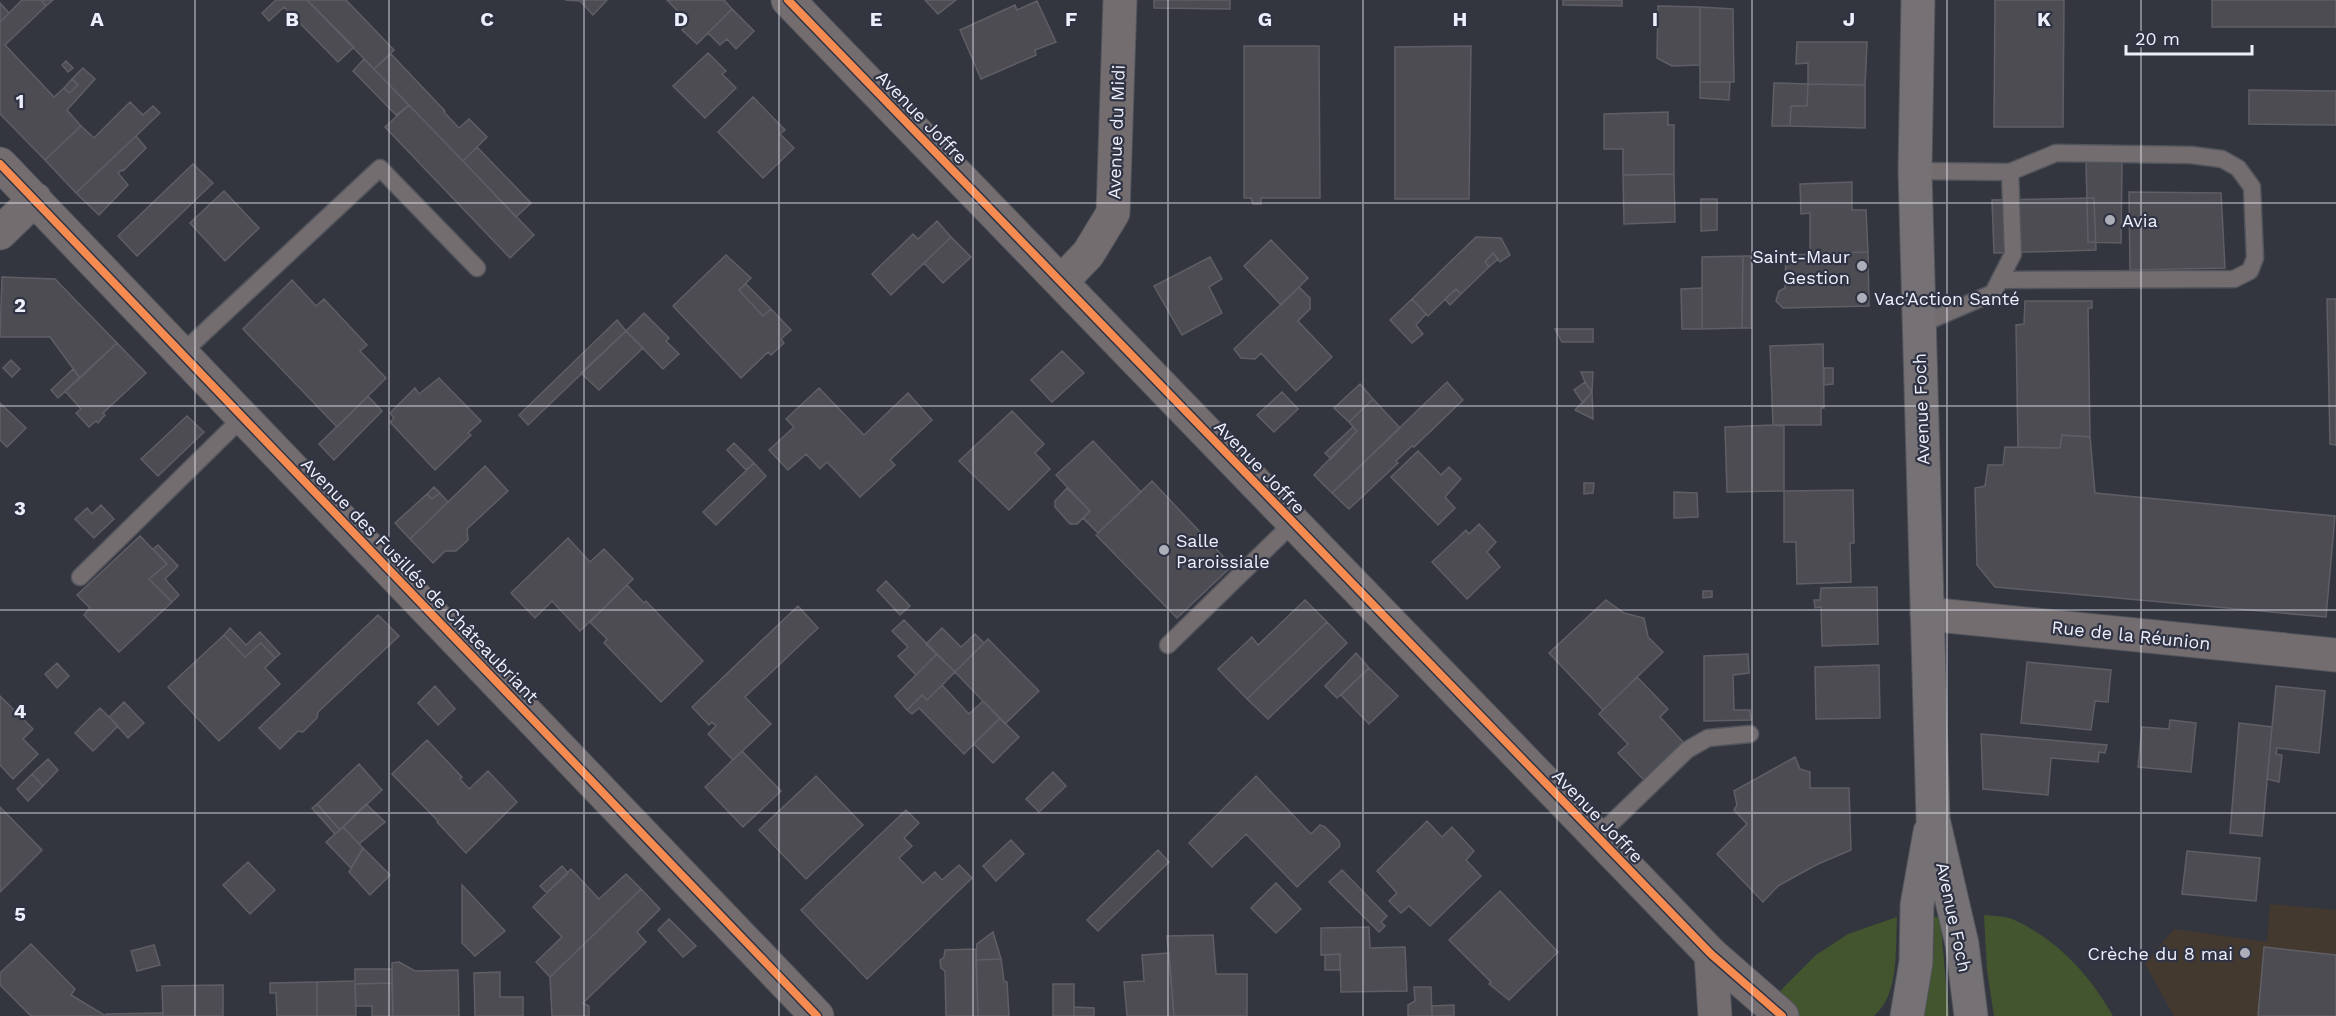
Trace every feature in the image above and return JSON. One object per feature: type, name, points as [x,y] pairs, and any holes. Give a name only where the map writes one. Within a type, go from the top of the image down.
[{"type":"main road","name":"Avenue Foch","points":[[1918,0],[1915,171],[1933,819],[1962,944],[1971,1016]]},
{"type":"main road","name":"Avenue Foch","points":[[1907,1016],[1916,962],[1917,905],[1933,819]]},
{"type":"street","name":"Avenue Joffre","points":[[788,0],[1711,954],[1782,1016]]},
{"type":"street","name":"Avenue du Midi","points":[[1061,282],[1088,254],[1113,213],[1120,0]]},
{"type":"street","name":"Avenue des Fusillés de Châteaubriant","points":[[0,164],[817,1016]]},
{"type":"street","points":[[0,233],[35,200]]},
{"type":"street","name":"Rue de la Réunion","points":[[1927,614],[2336,656]]},
{"type":"street","points":[[1711,954],[1715,1016]]},
{"type":"lane","points":[[1915,171],[2010,172],[2056,153],[2191,155],[2222,159],[2238,168],[2252,188],[2255,258],[2250,271],[2234,279],[2000,280]]},
{"type":"lane","points":[[182,354],[380,168],[477,268]]},
{"type":"lane","points":[[1919,325],[1994,293],[2013,255],[2010,172]]},
{"type":"lane","points":[[80,577],[243,417]]},
{"type":"lane","points":[[1168,645],[1293,523]]},
{"type":"lane","points":[[1598,837],[1687,750],[1708,738],[1750,734]]},
{"type":"shaded area","name":"Crèche du 8 mai","points":[[2270,904],[2336,910],[2336,1016],[2174,1016],[2145,964],[2174,929],[2267,942]]},
{"type":"green space","points":[[1984,915],[2012,919],[2043,936],[2083,972],[2113,1016],[1994,1016],[1987,970]]},
{"type":"green space","points":[[1897,917],[1895,970],[1892,983],[1882,1007],[1874,1016],[1798,1016],[1775,996],[1816,955],[1848,934]]},
{"type":"green space","points":[[1934,917],[1940,917],[1949,1016],[1922,1016],[1934,953]]},
{"type":"building","points":[[22,0],[41,0],[46,6],[5,45],[54,97],[64,88],[69,93],[78,85],[72,79],[83,68],[95,79],[67,110],[81,126],[45,160],[0,114],[0,22]]},
{"type":"building","points":[[41,0],[53,0],[46,6]]},
{"type":"building","points":[[276,0],[307,0],[354,47],[338,62],[284,7],[269,21],[262,13]]},
{"type":"building","points":[[307,0],[346,0],[394,50],[374,69]]},
{"type":"building","points":[[565,0],[607,0],[593,15],[580,1]]},
{"type":"building","points":[[667,0],[724,0],[732,9],[697,44],[682,30],[689,23]]},
{"type":"building","points":[[925,0],[956,0],[938,14]]},
{"type":"building","points":[[1154,0],[1230,0],[1230,9],[1154,8]]},
{"type":"building","points":[[1563,0],[1622,0],[1622,6],[1563,5]]},
{"type":"building","points":[[1995,0],[2064,0],[2063,127],[1994,127]]},
{"type":"building","points":[[2212,0],[2336,0],[2336,27],[2212,27]]},
{"type":"building","points":[[1037,1],[1056,42],[1035,50],[1036,55],[981,79],[960,30],[1015,5],[1017,10]]},
{"type":"building","points":[[0,3],[9,13],[0,22]]},
{"type":"building","points":[[1658,6],[1700,7],[1700,65],[1672,66],[1657,58]]},
{"type":"building","points":[[1700,7],[1733,9],[1734,82],[1700,82]]},
{"type":"building","points":[[732,9],[754,31],[736,49],[727,39],[720,45],[708,33]]},
{"type":"building","points":[[1797,42],[1867,42],[1865,85],[1808,84],[1808,63],[1796,64]]},
{"type":"building","points":[[1244,46],[1319,46],[1320,198],[1261,198],[1261,204],[1253,204],[1251,198],[1244,198]]},
{"type":"building","points":[[1471,46],[1469,199],[1395,199],[1395,47]]},
{"type":"building","points":[[708,53],[726,71],[722,74],[736,88],[705,118],[673,86]]},
{"type":"building","points":[[391,54],[459,128],[469,119],[487,137],[463,161],[374,69]]},
{"type":"building","points":[[364,59],[409,105],[396,115],[353,71]]},
{"type":"building","points":[[66,61],[73,68],[68,72],[62,65]]},
{"type":"building","points":[[72,79],[78,85],[69,93],[64,88]]},
{"type":"building","points":[[1700,82],[1730,82],[1729,100],[1700,98]]},
{"type":"building","points":[[1774,83],[1808,84],[1807,106],[1791,106],[1790,126],[1772,126]]},
{"type":"building","points":[[1808,84],[1865,85],[1865,128],[1790,126],[1791,106],[1807,106]]},
{"type":"building","points":[[2249,90],[2336,91],[2336,125],[2249,124]]},
{"type":"building","points":[[753,97],[785,130],[780,134],[794,148],[763,178],[718,132]]},
{"type":"building","points":[[130,102],[143,115],[153,106],[160,113],[76,193],[45,160],[81,126],[94,138]]},
{"type":"building","points":[[409,105],[534,235],[510,258],[385,127]]},
{"type":"building","points":[[1668,112],[1668,125],[1674,125],[1674,174],[1623,175],[1623,149],[1604,149],[1604,114]]},
{"type":"building","points":[[136,136],[146,148],[123,171],[118,173],[128,185],[99,215],[76,193]]},
{"type":"building","points":[[477,147],[531,203],[516,217],[463,161]]},
{"type":"building","points":[[2086,162],[2122,162],[2121,243],[2088,242]]},
{"type":"building","points":[[193,164],[213,183],[137,256],[118,236]]},
{"type":"building","points":[[1674,174],[1675,222],[1624,224],[1623,175]]},
{"type":"building","points":[[1852,182],[1852,210],[1866,210],[1868,252],[1810,254],[1810,213],[1801,214],[1800,184]]},
{"type":"building","points":[[224,191],[259,228],[225,261],[190,223]]},
{"type":"building","points":[[2129,192],[2221,193],[2225,268],[2130,270]]},
{"type":"building","points":[[2094,198],[2096,250],[1994,253],[1992,200]]},
{"type":"building","points":[[1701,199],[1717,199],[1717,230],[1701,231]]},
{"type":"building","points":[[937,221],[951,237],[891,295],[872,274],[913,234],[918,239]]},
{"type":"building","points":[[951,237],[971,257],[943,283],[924,263]]},
{"type":"building","points":[[1476,237],[1501,238],[1510,255],[1500,262],[1493,253],[1485,262],[1489,267],[1461,294],[1456,289],[1428,316],[1412,299]]},
{"type":"building","points":[[1271,240],[1308,278],[1281,305],[1244,266]]},
{"type":"building","points":[[1868,252],[1869,306],[1783,308],[1776,301],[1779,291],[1785,288],[1786,255]]},
{"type":"building","points":[[1493,253],[1498,259],[1489,267],[1485,262]]},
{"type":"building","points":[[726,255],[751,278],[739,290],[763,316],[771,309],[791,330],[781,339],[784,343],[771,355],[768,352],[741,378],[673,306]]},
{"type":"building","points":[[1743,256],[1751,256],[1751,328],[1742,328]]},
{"type":"building","points":[[1743,256],[1742,328],[1702,329],[1702,257]]},
{"type":"building","points":[[1210,257],[1222,279],[1209,287],[1222,313],[1182,335],[1154,286]]},
{"type":"building","points":[[2,277],[55,279],[117,343],[80,378],[50,337],[0,337]]},
{"type":"building","points":[[292,280],[316,306],[324,299],[367,345],[360,351],[386,378],[337,427],[243,329]]},
{"type":"building","points":[[746,284],[771,309],[763,316],[739,290]]},
{"type":"building","points":[[1299,287],[1310,298],[1310,309],[1298,321],[1332,357],[1296,391],[1261,353],[1255,359],[1241,358],[1234,349]]},
{"type":"building","points":[[1702,288],[1702,329],[1682,329],[1681,289]]},
{"type":"building","points":[[1456,289],[1461,294],[1450,305],[1445,299]]},
{"type":"building","points":[[1412,299],[1426,314],[1416,325],[1423,334],[1412,343],[1390,320]]},
{"type":"building","points":[[2327,299],[2336,299],[2336,445],[2330,444]]},
{"type":"building","points":[[2025,301],[2092,301],[2092,308],[2088,308],[2090,437],[2062,435],[2060,448],[2018,447],[2016,325],[2024,324]]},
{"type":"building","points":[[644,313],[669,338],[666,341],[679,354],[663,369],[626,331]]},
{"type":"building","points":[[617,320],[626,331],[528,425],[519,415]]},
{"type":"building","points":[[1555,329],[1593,329],[1593,342],[1562,342]]},
{"type":"building","points":[[626,331],[643,348],[599,390],[581,373]]},
{"type":"building","points":[[117,343],[146,373],[103,413],[105,415],[98,423],[96,421],[89,427],[76,413],[81,409],[65,391]]},
{"type":"building","points":[[1823,344],[1824,408],[1821,408],[1821,425],[1773,425],[1770,346]]},
{"type":"building","points":[[1062,351],[1084,373],[1052,402],[1031,380]]},
{"type":"building","points":[[11,360],[20,369],[12,377],[3,368]]},
{"type":"building","points":[[1824,368],[1833,368],[1833,384],[1824,385]]},
{"type":"building","points":[[73,369],[80,378],[58,398],[51,390]]},
{"type":"building","points":[[1581,372],[1593,372],[1592,392],[1585,382]]},
{"type":"building","points":[[439,378],[481,421],[468,433],[471,435],[435,470],[390,422],[394,418],[390,413],[415,388],[419,394]]},
{"type":"building","points":[[1447,382],[1463,400],[1396,461],[1398,463],[1349,509],[1332,493]]},
{"type":"building","points":[[1585,382],[1592,392],[1583,403],[1574,390]]},
{"type":"building","points":[[1360,384],[1373,399],[1349,422],[1334,408]]},
{"type":"building","points":[[819,388],[864,435],[908,393],[932,420],[890,460],[895,465],[860,497],[827,462],[820,469],[806,454],[788,470],[769,450],[794,427],[786,419]]},
{"type":"building","points":[[1282,392],[1298,409],[1274,432],[1257,415]]},
{"type":"building","points":[[1592,392],[1593,419],[1575,410]]},
{"type":"building","points":[[368,396],[382,411],[334,460],[319,444]]},
{"type":"building","points":[[1373,399],[1400,428],[1332,493],[1314,475],[1357,431],[1349,422]]},
{"type":"building","points":[[0,403],[26,428],[7,447],[0,440]]},
{"type":"building","points":[[1012,411],[1044,444],[1035,453],[1050,469],[1009,510],[959,461]]},
{"type":"building","points":[[187,416],[204,432],[158,476],[141,459]]},
{"type":"building","points":[[1784,426],[1784,491],[1727,492],[1725,427]]},
{"type":"building","points":[[1353,427],[1357,431],[1331,459],[1325,453]]},
{"type":"building","points":[[2062,435],[2090,437],[2095,493],[2335,516],[2326,617],[1995,587],[1977,565],[1975,488],[1985,486],[1988,465],[2003,465],[2005,447],[2060,448]]},
{"type":"building","points":[[1093,441],[1141,492],[1098,533],[1083,518],[1090,511],[1056,475]]},
{"type":"building","points":[[734,443],[754,463],[746,470],[727,450]]},
{"type":"building","points":[[1418,451],[1441,475],[1449,467],[1461,479],[1445,497],[1455,508],[1438,525],[1391,477]]},
{"type":"building","points":[[754,463],[766,476],[716,525],[703,512]]},
{"type":"building","points":[[485,466],[508,491],[467,529],[468,540],[456,551],[445,551],[433,563],[410,539]]},
{"type":"building","name":"Salle Paroissiale","points":[[1152,481],[1232,566],[1177,618],[1096,535]]},
{"type":"building","points":[[1584,483],[1594,483],[1593,493],[1584,494]]},
{"type":"building","points":[[434,487],[440,493],[432,499],[427,494]]},
{"type":"building","points":[[1067,488],[1090,511],[1077,524],[1070,524],[1055,507],[1055,501]]},
{"type":"building","points":[[1853,490],[1854,543],[1850,543],[1851,582],[1797,584],[1796,542],[1784,542],[1784,491]]},
{"type":"building","points":[[1674,492],[1697,493],[1698,517],[1674,518]]},
{"type":"building","points":[[440,493],[448,502],[410,539],[395,523],[427,494],[432,499]]},
{"type":"building","points":[[101,505],[114,519],[94,538],[75,519],[87,508],[92,514]]},
{"type":"building","points":[[1479,524],[1496,542],[1487,552],[1500,567],[1467,599],[1432,562],[1466,530],[1469,534]]},
{"type":"building","points":[[140,536],[167,564],[149,579],[172,602],[119,652],[84,615],[90,608],[77,595]]},
{"type":"building","points":[[568,538],[590,562],[604,549],[633,579],[580,631],[552,601],[535,618],[511,593]]},
{"type":"building","points":[[158,545],[178,566],[165,579],[179,595],[172,602],[149,579],[167,564],[153,549]]},
{"type":"building","points":[[886,581],[910,606],[900,615],[877,590]]},
{"type":"building","points":[[627,585],[644,603],[646,601],[703,661],[661,702],[604,643],[607,639],[590,622]]},
{"type":"building","points":[[1877,587],[1878,644],[1822,646],[1821,607],[1815,608],[1814,600],[1820,600],[1821,588]]},
{"type":"building","points":[[1703,591],[1712,591],[1712,597],[1703,598]]},
{"type":"building","points":[[1305,600],[1327,622],[1247,699],[1218,669],[1252,637],[1258,645]]},
{"type":"building","points":[[1606,600],[1624,613],[1644,618],[1648,637],[1663,652],[1603,710],[1549,653]]},
{"type":"building","points":[[798,606],[818,628],[745,697],[771,724],[733,760],[708,734],[716,726],[712,722],[709,725],[692,707]]},
{"type":"building","points":[[378,615],[399,636],[318,712],[317,718],[303,732],[298,731],[280,749],[259,728]]},
{"type":"building","points":[[904,620],[937,654],[916,675],[898,656],[908,647],[892,631]]},
{"type":"building","points":[[1327,622],[1347,643],[1268,719],[1247,699]]},
{"type":"building","points":[[230,628],[246,645],[260,632],[280,654],[275,658],[261,643],[245,657],[224,635]]},
{"type":"building","points":[[942,628],[961,647],[975,634],[984,643],[955,672],[926,644]]},
{"type":"building","points":[[224,635],[245,657],[261,643],[275,658],[265,668],[280,684],[219,741],[168,687]]},
{"type":"building","points":[[988,639],[1039,691],[1005,724],[955,672]]},
{"type":"building","points":[[1356,653],[1369,668],[1337,698],[1325,686]]},
{"type":"building","points":[[937,654],[955,672],[927,700],[922,695],[907,710],[895,696]]},
{"type":"building","points":[[1748,654],[1749,673],[1733,675],[1734,710],[1750,710],[1751,720],[1704,721],[1704,656]]},
{"type":"building","points":[[2027,662],[2111,670],[2108,702],[2095,701],[2091,730],[2021,723]]},
{"type":"building","points":[[57,663],[69,676],[57,688],[45,674]]},
{"type":"building","points":[[1879,665],[1880,718],[1816,719],[1815,667]]},
{"type":"building","points":[[1369,668],[1398,696],[1369,724],[1341,695]]},
{"type":"building","points":[[1637,677],[1668,709],[1660,717],[1683,742],[1644,780],[1618,753],[1628,744],[1599,714]]},
{"type":"building","points":[[942,685],[969,714],[983,701],[1000,718],[964,754],[919,708],[912,714],[907,710],[922,695],[927,700]]},
{"type":"building","points":[[435,686],[455,709],[438,725],[418,703]]},
{"type":"building","points":[[2276,686],[2325,691],[2319,753],[2277,748],[2276,754],[2282,755],[2279,782],[2267,779]]},
{"type":"building","points":[[0,696],[33,729],[23,739],[38,754],[13,779],[0,765]]},
{"type":"building","points":[[124,702],[144,723],[128,738],[109,717]]},
{"type":"building","points":[[100,708],[118,726],[93,751],[75,733]]},
{"type":"building","points":[[1000,718],[1019,737],[993,763],[974,744]]},
{"type":"building","points":[[2170,720],[2196,723],[2191,772],[2138,767],[2142,727],[2169,729]]},
{"type":"building","points":[[2239,723],[2272,727],[2262,836],[2230,833]]},
{"type":"building","points":[[1981,734],[2107,745],[2105,753],[2099,752],[2098,762],[2051,758],[2048,795],[1983,789]]},
{"type":"building","points":[[427,740],[462,777],[460,779],[469,789],[488,771],[517,802],[466,853],[392,774]]},
{"type":"building","points":[[742,751],[781,791],[743,827],[705,787]]},
{"type":"building","points":[[1795,757],[1800,769],[1810,772],[1810,788],[1849,788],[1851,850],[1818,864],[1778,886],[1763,902],[1717,854],[1747,824],[1734,810],[1737,805],[1734,791]]},
{"type":"building","points":[[48,759],[58,770],[43,786],[32,774]]},
{"type":"building","points":[[359,764],[382,790],[340,830],[317,804]]},
{"type":"building","points":[[1053,772],[1066,786],[1039,812],[1026,799]]},
{"type":"building","points":[[32,774],[43,786],[28,801],[17,789]]},
{"type":"building","points":[[816,776],[863,825],[806,879],[759,830]]},
{"type":"building","points":[[1256,776],[1311,834],[1320,825],[1339,841],[1340,846],[1297,887],[1246,834],[1212,867],[1189,843]]},
{"type":"building","points":[[317,804],[340,830],[335,834],[312,808]]},
{"type":"building","points":[[366,804],[385,822],[359,844],[343,827]]},
{"type":"building","points":[[0,807],[42,850],[0,892]]},
{"type":"building","points":[[906,810],[919,823],[904,838],[912,846],[899,858],[923,883],[935,872],[942,880],[959,865],[972,878],[867,979],[801,910]]},
{"type":"building","points":[[1427,821],[1442,837],[1452,827],[1474,851],[1466,860],[1481,876],[1430,926],[1409,906],[1401,913],[1389,901],[1397,893],[1377,871]]},
{"type":"building","points":[[343,827],[363,848],[351,868],[326,842]]},
{"type":"building","points":[[1011,840],[1024,854],[996,881],[983,866]]},
{"type":"building","points":[[363,848],[390,875],[370,895],[349,872]]},
{"type":"building","points":[[1158,850],[1169,862],[1098,931],[1087,920]]},
{"type":"building","points":[[2187,851],[2260,858],[2256,901],[2182,894]]},
{"type":"building","points":[[248,862],[275,890],[250,914],[223,885]]},
{"type":"building","points":[[562,866],[568,873],[547,893],[540,886]]},
{"type":"building","points":[[571,869],[599,899],[626,874],[641,889],[550,977],[536,962],[562,937],[533,907]]},
{"type":"building","points":[[1342,870],[1387,916],[1381,922],[1385,926],[1379,932],[1329,882]]},
{"type":"building","points":[[1276,883],[1301,909],[1276,933],[1251,908]]},
{"type":"building","points":[[462,885],[505,931],[475,956],[462,943]]},
{"type":"building","points":[[641,889],[660,909],[637,932],[646,942],[583,1003],[589,1006],[589,1016],[552,1016],[550,977]]},
{"type":"building","points":[[1500,891],[1558,952],[1509,1000],[1489,984],[1491,982],[1449,940]]},
{"type":"building","points":[[669,919],[696,946],[683,957],[658,930]]},
{"type":"building","points":[[1369,927],[1370,948],[1405,947],[1407,991],[1341,992],[1340,954],[1321,955],[1321,928]]},
{"type":"building","points":[[993,932],[1001,959],[976,960],[977,944]]},
{"type":"building","points":[[1213,935],[1216,974],[1247,974],[1247,1016],[1174,1016],[1167,936]]},
{"type":"building","points":[[31,944],[75,989],[71,995],[106,1016],[31,1016],[0,985],[0,973]]},
{"type":"building","points":[[154,945],[160,965],[137,971],[131,951]]},
{"type":"building","points":[[2264,947],[2336,955],[2336,1016],[2258,1016]]},
{"type":"building","points":[[976,949],[978,1016],[946,1016],[945,971],[941,968],[940,960],[944,957],[945,950]]},
{"type":"building","points":[[1169,953],[1174,1016],[1127,1016],[1124,982],[1144,981],[1142,955]]},
{"type":"building","points":[[1340,954],[1340,970],[1325,970],[1325,955]]},
{"type":"building","points":[[1001,959],[1004,981],[1007,982],[1009,1016],[978,1016],[976,960]]},
{"type":"building","points":[[399,962],[415,971],[458,970],[459,1016],[393,1016],[392,963]]},
{"type":"building","points":[[355,969],[392,969],[392,983],[355,984],[356,1016],[317,1016],[317,982],[355,981]]},
{"type":"building","points":[[500,972],[500,997],[523,997],[523,1016],[475,1016],[474,973]]},
{"type":"building","points":[[317,982],[317,1016],[277,1016],[276,993],[270,993],[270,983]]},
{"type":"building","points":[[392,983],[393,1016],[372,1016],[372,1006],[356,1006],[355,984]]},
{"type":"building","points":[[1053,984],[1074,984],[1074,1016],[1053,1016]]},
{"type":"building","points":[[223,985],[223,1016],[163,1016],[162,986]]},
{"type":"building","points":[[1414,987],[1431,987],[1432,1016],[1408,1016],[1408,1005],[1415,1001]]},
{"type":"building","points":[[1454,1005],[1454,1016],[1432,1016],[1432,1006]]},
{"type":"building","points":[[1074,1007],[1094,1008],[1094,1016],[1074,1016]]},
{"type":"building","points":[[163,1013],[163,1016],[106,1016],[106,1014]]},
{"type":"cycle path","points":[[788,0],[1711,954],[1782,1016]]},
{"type":"cycle path","points":[[0,164],[817,1016]]},
{"type":"place","name":"Avia","points":[[2110,220]]},
{"type":"place","name":"Saint-Maur Gestion","points":[[1862,266]]},
{"type":"place","name":"Vac'Action Santé","points":[[1862,298]]},
{"type":"place","name":"Salle Paroissiale","points":[[1164,550]]},
{"type":"place","name":"Crèche du 8 mai","points":[[2245,953]]}]
